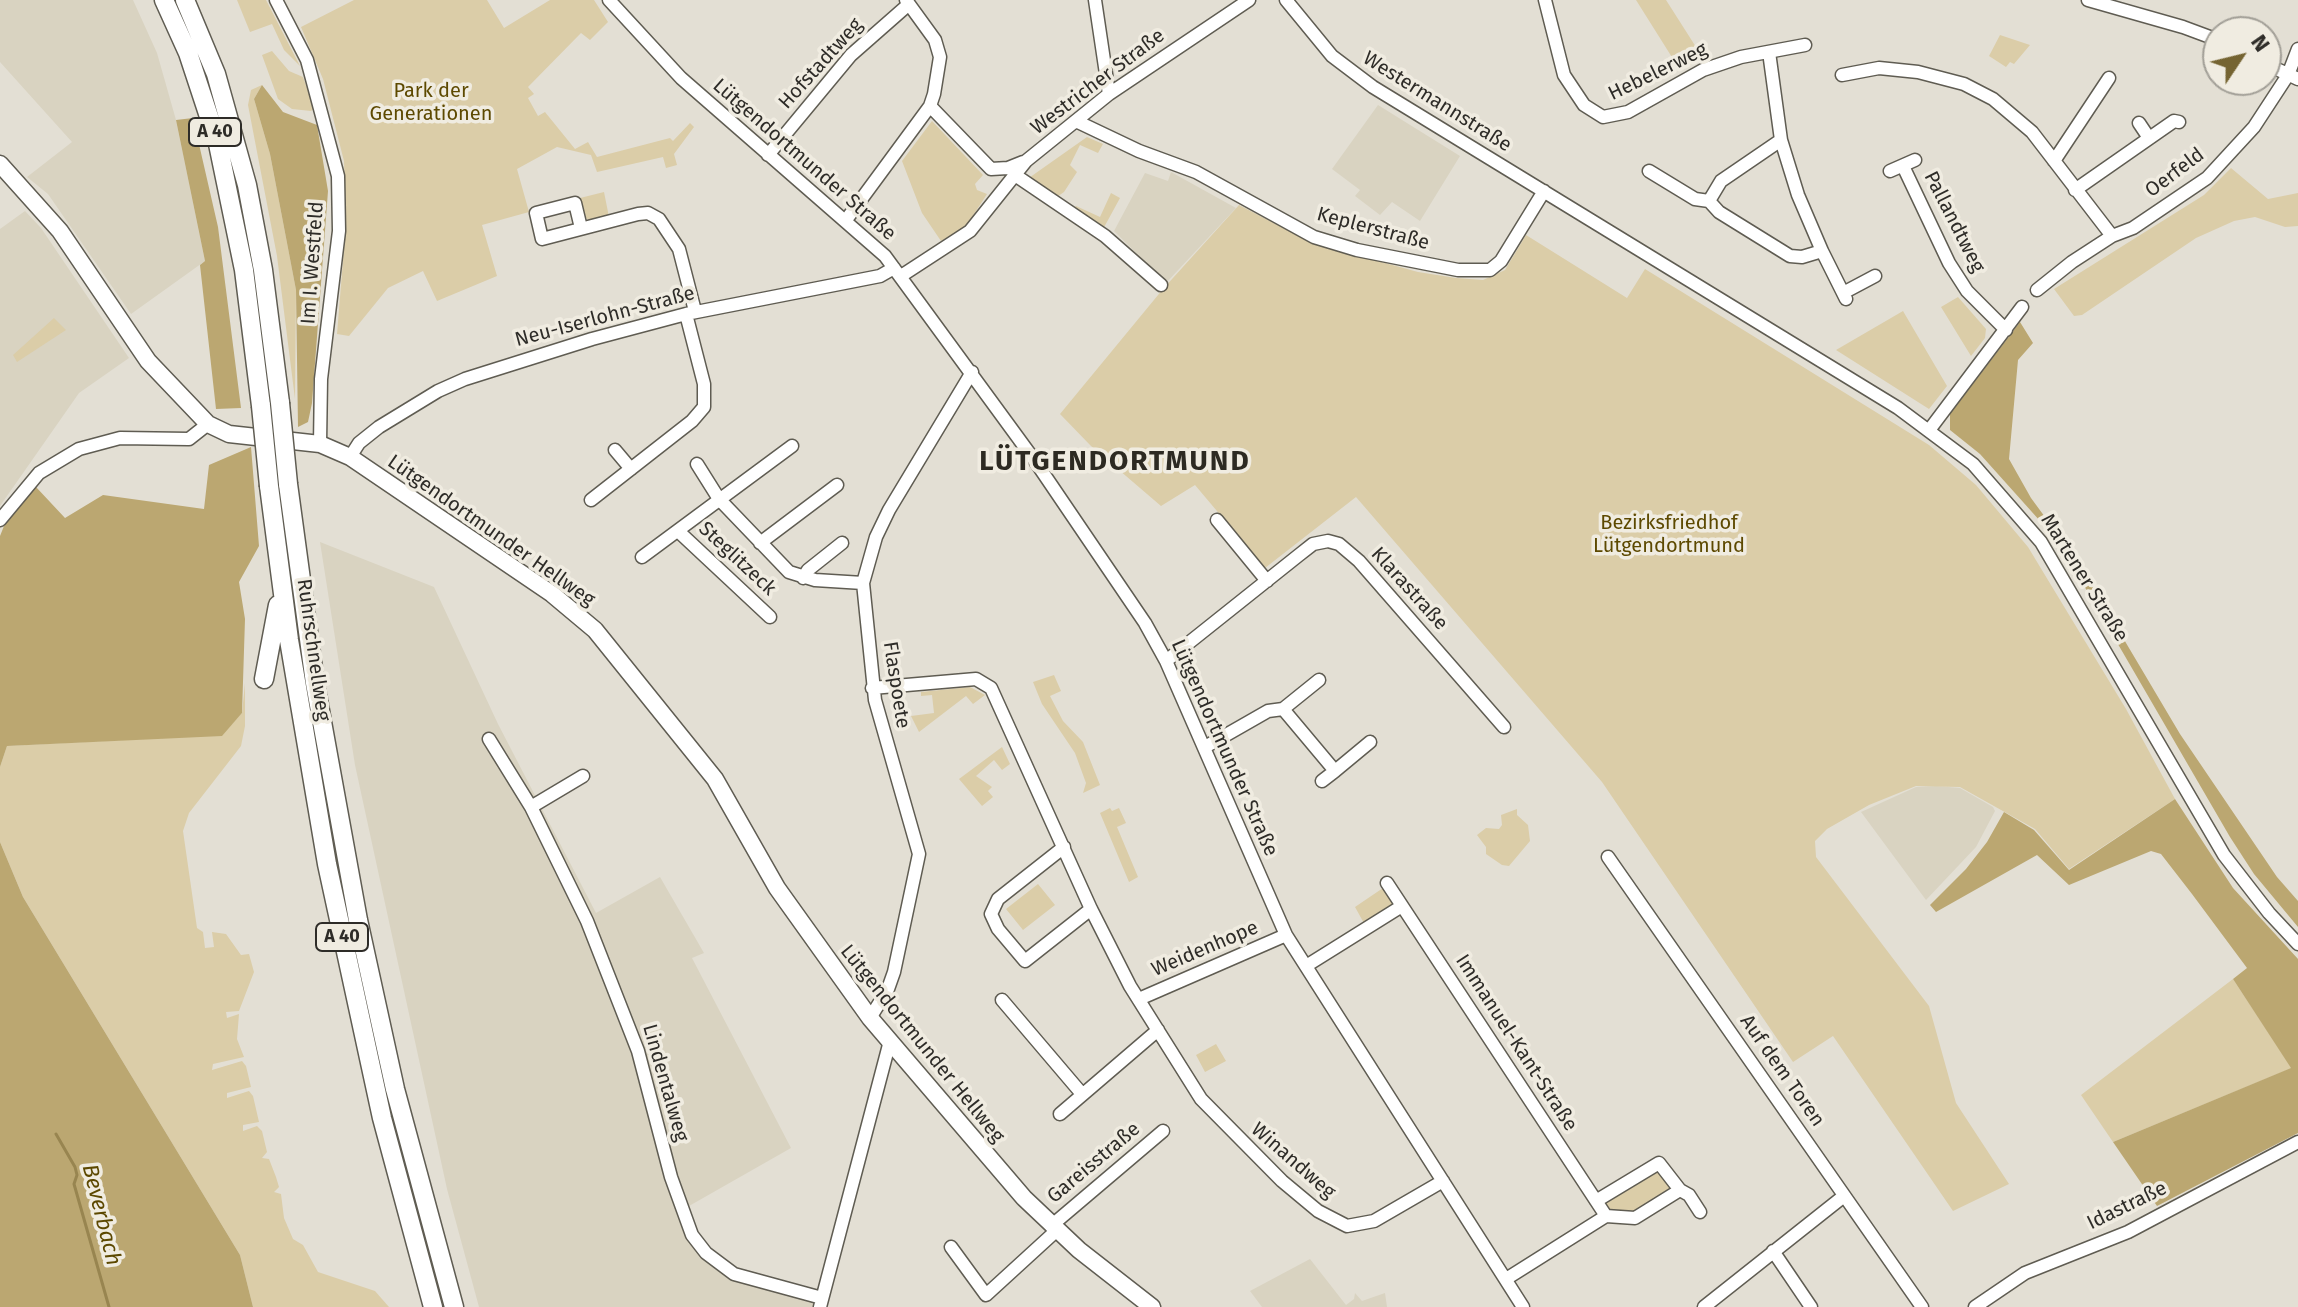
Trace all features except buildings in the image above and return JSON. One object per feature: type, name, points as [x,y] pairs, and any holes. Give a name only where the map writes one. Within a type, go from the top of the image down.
[{"type":"highway","name":"Ruhrschnellweg","points":[[164,0],[188,53],[218,144],[244,270],[261,406],[279,485],[361,934],[395,1089],[454,1307]]},
{"type":"highway","name":"Ruhrschnellweg","points":[[185,0],[216,74],[245,173],[265,285],[280,403],[278,562],[306,750],[350,978],[382,1118],[433,1307]]},
{"type":"highway","points":[[264,679],[277,617],[278,562]]},
{"type":"main road","name":"Lütgendortmunder Hellweg","points":[[0,164],[60,231],[148,361],[208,424],[229,434],[320,444],[350,457],[552,594],[595,630],[715,779],[777,888],[870,1018],[1054,1228],[1152,1307]]},
{"type":"street","name":"Im I. Westfeld","points":[[276,0],[307,60],[338,176],[339,231],[321,379],[320,444]]},
{"type":"street","name":"Lütgendortmunder Straße","points":[[609,0],[681,78],[846,220],[898,272],[972,372],[1135,609],[1166,661],[1286,935],[1523,1307]]},
{"type":"street","points":[[1095,0],[1109,94]]},
{"type":"street","name":"Westricher Straße","points":[[898,272],[970,231],[1026,161],[1109,94],[1249,0]]},
{"type":"street","name":"Westermannstraße","points":[[1286,0],[1317,41],[1346,68],[1544,191]]},
{"type":"street","name":"Hebelerweg","points":[[1545,0],[1564,75],[1584,105],[1603,117],[1628,112],[1703,70],[1805,45]]},
{"type":"street","points":[[2088,0],[2202,34]]},
{"type":"street","name":"Hofstadtweg","points":[[768,155],[851,55],[907,2]]},
{"type":"street","points":[[846,220],[930,106],[940,57],[935,40],[907,2]]},
{"type":"street","name":"Oerfeld","points":[[2037,290],[2112,236],[2133,228],[2207,178],[2240,145],[2293,77],[2298,49]]},
{"type":"street","points":[[1769,52],[1781,140],[1798,195],[1822,251],[1844,296],[1875,276]]},
{"type":"street","points":[[1842,75],[1879,68],[1918,72],[1964,84],[2014,114],[2112,236]]},
{"type":"street","points":[[2054,161],[2109,78]]},
{"type":"street","points":[[930,106],[991,169],[999,184],[992,205]]},
{"type":"street","points":[[2075,190],[2174,121],[2179,122]]},
{"type":"street","name":"Keplerstraße","points":[[1078,122],[1139,151],[1196,172],[1314,237],[1373,253],[1458,270],[1490,270],[1501,261],[1544,191]]},
{"type":"street","points":[[2139,123],[2149,138]]},
{"type":"street","points":[[1709,201],[1721,181],[1781,140]]},
{"type":"street","points":[[991,169],[1008,168],[1026,161]]},
{"type":"street","name":"Pallandtweg","points":[[1890,171],[1909,163],[1949,263],[1967,291],[2006,330]]},
{"type":"street","points":[[1649,171],[1695,199],[1709,201],[1719,212],[1790,256],[1802,257],[1822,251]]},
{"type":"street","points":[[1015,175],[1105,236],[1161,285]]},
{"type":"street","name":"Martener Straße","points":[[1544,191],[1930,429],[1995,485],[2041,542],[2224,855],[2269,913],[2298,944]]},
{"type":"street","points":[[581,228],[638,214],[648,213],[659,219],[679,249],[704,384],[704,407],[692,421],[591,500]]},
{"type":"street","name":"Neu-Iserlohn-Straße","points":[[350,457],[369,434],[451,384],[592,339],[691,312],[898,272]]},
{"type":"street","points":[[1930,429],[2022,307]]},
{"type":"street","name":"Flaspoete","points":[[870,1018],[894,972],[919,854],[872,688],[863,583],[876,537],[889,510],[972,372]]},
{"type":"street","points":[[0,520],[39,473],[79,449],[120,438],[189,439],[208,424]]},
{"type":"street","name":"Steglitzeck","points":[[642,557],[792,446]]},
{"type":"street","points":[[615,450],[631,469]]},
{"type":"street","points":[[697,464],[719,499],[789,572],[803,578],[863,583]]},
{"type":"street","points":[[760,543],[837,485]]},
{"type":"street","points":[[1217,520],[1267,581]]},
{"type":"street","name":"Steglitzeck","points":[[678,531],[770,617]]},
{"type":"street","name":"Klarastraße","points":[[1166,661],[1313,544],[1328,541],[1339,544],[1359,561],[1504,727]]},
{"type":"street","points":[[803,578],[808,570],[842,543]]},
{"type":"street","name":"Winandweg","points":[[872,688],[976,679],[985,682],[999,700],[1091,909],[1181,1072],[1239,1141],[1296,1193],[1336,1222],[1358,1226],[1374,1221],[1443,1181]]},
{"type":"street","points":[[1205,747],[1268,711],[1283,709],[1319,680]]},
{"type":"street","points":[[1283,709],[1335,771]]},
{"type":"street","name":"Lindentalweg","points":[[489,739],[531,807],[587,921],[634,1040],[681,1210],[692,1235],[706,1253],[734,1274],[821,1303]]},
{"type":"street","points":[[1322,781],[1370,742]]},
{"type":"street","points":[[531,807],[583,776]]},
{"type":"street","points":[[1064,847],[998,899],[991,914],[998,929],[1025,961],[1091,909]]},
{"type":"street","name":"Auf dem Toren","points":[[1608,857],[1922,1307]]},
{"type":"street","name":"Immanuel-Kant-Straße","points":[[1387,883],[1606,1216]]},
{"type":"street","points":[[1306,966],[1402,906]]},
{"type":"street","name":"Weidenhope","points":[[1139,999],[1286,935]]},
{"type":"street","points":[[1002,1000],[1082,1094]]},
{"type":"street","points":[[1060,1114],[1158,1030]]},
{"type":"street","points":[[821,1303],[890,1041]]},
{"type":"street","name":"Gareisstraße","points":[[986,1295],[1054,1228],[1163,1131]]},
{"type":"street","name":"Idastraße","points":[[1975,1307],[2025,1273],[2128,1232],[2298,1142]]},
{"type":"street","points":[[1596,1201],[1659,1163],[1680,1190],[1689,1195],[1700,1212]]},
{"type":"street","points":[[1506,1279],[1606,1216],[1635,1218],[1680,1190]]},
{"type":"street","points":[[1704,1307],[1844,1196]]},
{"type":"street","points":[[951,1247],[995,1307]]},
{"type":"street","points":[[1773,1251],[1811,1307]]},
{"type":"shaded area","points":[[0,0],[133,0],[157,53],[176,120],[205,261],[131,314],[48,194],[27,177],[72,142],[0,62]]},
{"type":"shaded area","points":[[262,85],[283,112],[317,125],[328,191],[312,403],[308,422],[298,427],[296,290],[270,154],[254,99]]},
{"type":"shaded area","points":[[1378,105],[1460,156],[1420,221],[1392,202],[1380,215],[1355,196],[1360,190],[1332,169]]},
{"type":"shaded area","points":[[193,118],[218,227],[241,408],[216,409],[200,265],[205,261],[176,120]]},
{"type":"shaded area","points":[[1171,172],[1236,208],[1166,283],[1114,231],[1145,173],[1168,181]]},
{"type":"shaded area","points":[[25,211],[41,228],[129,358],[79,393],[0,506],[0,229]]},
{"type":"shaded area","points":[[2020,322],[2033,343],[2018,360],[2009,459],[2031,498],[2078,562],[2180,734],[2277,877],[2298,901],[2298,927],[2254,874],[2230,837],[2072,565],[2049,531],[1980,454],[1950,430],[1950,414]]},
{"type":"shaded area","points":[[251,447],[259,546],[239,582],[245,619],[242,713],[222,736],[7,746],[0,767],[0,536],[4,526],[36,487],[65,518],[103,495],[204,509],[209,465]]},
{"type":"shaded area","points":[[320,542],[434,587],[498,724],[596,913],[660,877],[704,953],[692,958],[791,1148],[682,1210],[720,1265],[822,1298],[820,1307],[479,1307],[447,1189],[355,765]]},
{"type":"shaded area","points":[[1916,787],[1960,788],[1995,811],[1976,847],[1926,900],[1861,812]]},
{"type":"shaded area","points":[[2175,799],[2233,888],[2298,959],[2298,1133],[2157,1206],[2113,1142],[2291,1068],[2233,979],[2247,968],[2192,894],[2161,854],[2151,851],[2069,885],[2037,855],[1936,912],[1930,905],[1966,869],[1987,842],[2004,812],[2034,830],[2069,870]]},
{"type":"shaded area","points":[[0,842],[23,897],[240,1255],[253,1307],[0,1307]]},
{"type":"shaded area","points":[[1310,1259],[1346,1305],[1354,1299],[1355,1293],[1362,1301],[1385,1293],[1387,1307],[1262,1307],[1250,1291]]},
{"type":"green space","points":[[237,0],[266,0],[300,66],[284,50],[272,24],[250,32]]},
{"type":"green space","name":"Park der Generationen","points":[[354,0],[487,0],[504,28],[550,0],[594,0],[608,22],[590,40],[581,33],[528,87],[534,94],[528,98],[538,116],[545,112],[575,149],[588,142],[597,157],[670,138],[673,141],[690,123],[694,127],[674,154],[677,165],[666,168],[663,157],[597,172],[591,155],[557,147],[517,169],[529,212],[482,225],[497,276],[437,301],[423,271],[388,288],[349,336],[337,334],[346,224],[344,161],[323,79],[301,27]]},
{"type":"green space","points":[[1636,0],[1666,0],[1703,58],[1680,70]]},
{"type":"green space","points":[[2000,35],[2030,45],[2014,64],[2010,62],[2006,67],[1989,56]]},
{"type":"green space","points":[[272,51],[289,71],[303,77],[314,108],[311,111],[292,109],[278,99],[262,55]]},
{"type":"green space","points":[[262,85],[254,99],[270,154],[296,290],[295,399],[277,256],[248,105],[251,90]]},
{"type":"green space","points":[[932,121],[983,175],[975,184],[977,190],[987,194],[965,228],[941,241],[922,213],[902,161]]},
{"type":"green space","points":[[1087,137],[1103,144],[1098,153],[1080,145],[1070,165],[1077,172],[1064,192],[1054,199],[1026,180]]},
{"type":"green space","points":[[2231,168],[2268,199],[2298,193],[2298,226],[2285,227],[2255,217],[2234,221],[2196,238],[2082,315],[2074,316],[2054,289],[2204,195]]},
{"type":"green space","points":[[604,192],[609,217],[590,221],[586,218],[580,198]]},
{"type":"green space","points":[[1111,193],[1120,198],[1102,231],[1072,210],[1076,206],[1100,217]]},
{"type":"green space","name":"Bezirksfriedhof Lütgendortmund","points":[[1239,205],[1312,243],[1418,272],[1456,278],[1483,280],[1505,270],[1526,235],[1627,298],[1645,269],[1929,445],[1976,485],[2028,547],[2126,709],[2175,799],[2069,869],[2035,829],[1960,787],[1916,786],[1869,805],[1827,829],[1815,841],[1816,857],[1929,1006],[1956,1103],[2009,1184],[1953,1211],[1833,1036],[1793,1062],[1602,782],[1356,497],[1265,568],[1195,485],[1161,506],[1091,446],[1060,414],[1163,289]]},
{"type":"green space","points":[[1958,297],[1986,329],[1985,338],[1971,356],[1941,307]]},
{"type":"green space","points":[[1903,311],[1947,386],[1929,409],[1836,350]]},
{"type":"green space","points":[[54,318],[66,330],[17,362],[13,355]]},
{"type":"green space","points":[[1054,675],[1061,691],[1050,696],[1063,721],[1083,742],[1100,785],[1083,793],[1086,783],[1075,753],[1042,704],[1033,682]]},
{"type":"green space","points":[[245,683],[245,726],[241,746],[189,813],[183,831],[197,928],[203,932],[205,948],[214,947],[212,932],[226,934],[241,955],[249,954],[254,972],[239,1011],[226,1012],[227,1018],[239,1014],[237,1039],[244,1057],[213,1064],[212,1070],[242,1061],[246,1066],[251,1087],[227,1093],[227,1098],[249,1091],[253,1096],[259,1122],[243,1125],[243,1131],[257,1126],[262,1131],[267,1152],[262,1158],[269,1159],[276,1177],[279,1187],[274,1192],[281,1194],[284,1218],[293,1239],[303,1245],[318,1272],[375,1291],[389,1307],[253,1307],[240,1255],[23,897],[0,842],[0,767],[7,746],[222,735],[242,713]]},
{"type":"green space","points":[[970,687],[985,695],[973,704],[966,696],[919,732],[911,716],[934,713],[932,695],[921,696],[921,692]]},
{"type":"green space","points":[[1002,747],[1010,764],[1002,770],[994,760],[976,776],[992,787],[988,791],[993,797],[982,806],[959,779]]},
{"type":"green space","points":[[1110,808],[1112,811],[1119,808],[1126,823],[1117,827],[1138,877],[1129,882],[1100,813]]},
{"type":"green space","points":[[1517,809],[1517,815],[1528,825],[1530,841],[1509,866],[1502,865],[1486,854],[1486,847],[1477,835],[1486,828],[1499,829],[1502,825],[1501,815]]},
{"type":"green space","points":[[1038,884],[1055,905],[1023,930],[1006,909]]},
{"type":"green space","points":[[1383,888],[1395,901],[1394,907],[1365,925],[1355,907]]},
{"type":"green space","points":[[2233,979],[2292,1068],[2113,1142],[2081,1095]]},
{"type":"green space","points":[[1216,1044],[1226,1061],[1205,1072],[1196,1055]]},
{"type":"green space","points":[[1659,1168],[1673,1188],[1636,1215],[1610,1212],[1605,1202]]},
{"type":"waterway","name":"Beverbach","points":[[56,1134],[75,1167],[77,1175],[74,1184],[109,1307]]},
{"type":"district","name":"LÜTGENDORTMUND","points":[[1115,462]]}]
